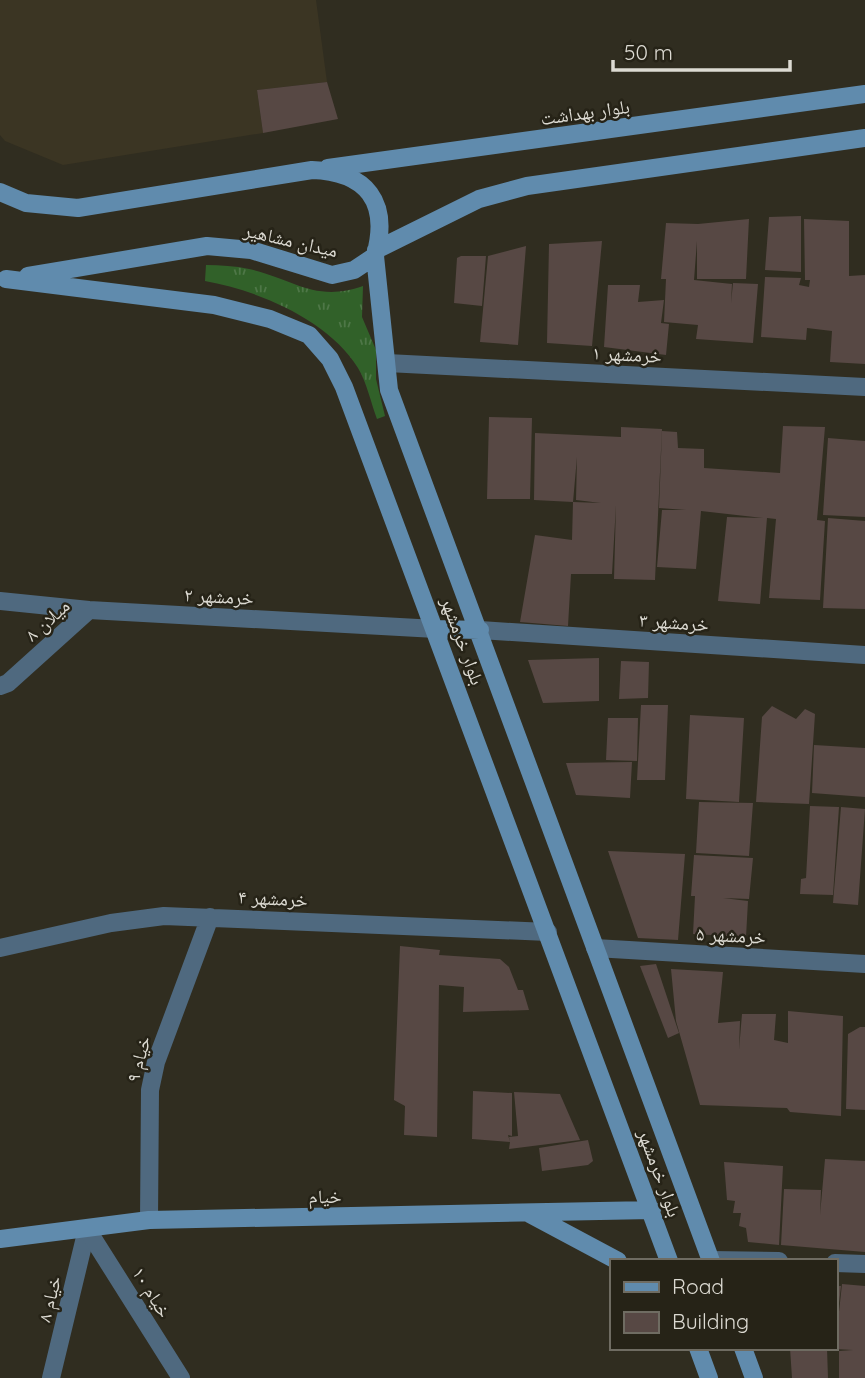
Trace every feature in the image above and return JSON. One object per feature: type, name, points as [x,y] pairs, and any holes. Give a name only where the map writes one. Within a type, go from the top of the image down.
[{"type":"main road","name":"بلوار بهداشت","points":[[312,170],[865,94]]},
{"type":"main road","points":[[375,253],[479,199],[527,186],[865,138]]},
{"type":"main road","points":[[0,192],[26,203],[78,208],[312,170],[345,174],[363,186],[373,198],[381,229],[375,253]]},
{"type":"main road","points":[[0,182],[26,203]]},
{"type":"main road","name":"میدان مشاهیر","points":[[3,280],[207,246],[264,253],[332,275],[354,270],[375,253]]},
{"type":"main road","name":"بلوار خرمشهر","points":[[375,253],[389,390],[480,630],[710,1259]]},
{"type":"main road","name":"بلوار خرمشهر","points":[[3,280],[215,305],[270,319],[309,335],[330,359],[344,387],[436,629],[668,1259]]},
{"type":"main road","points":[[436,629],[480,630]]},
{"type":"main road","name":"خیام","points":[[0,1239],[149,1220],[652,1210]]},
{"type":"main road","points":[[527,1213],[614,1259]]},
{"type":"main road","points":[[699,1350],[709,1378]]},
{"type":"main road","points":[[744,1350],[754,1378]]},
{"type":"street","name":"خرمشهر ۱","points":[[387,363],[865,387]]},
{"type":"street","name":"خرمشهر ۲","points":[[0,601],[89,610],[436,629]]},
{"type":"street","name":"میلان ۸","points":[[0,686],[8,683],[89,610]]},
{"type":"street","name":"خرمشهر ۳","points":[[480,630],[865,655]]},
{"type":"street","name":"خرمشهر ۴","points":[[0,948],[111,923],[164,916],[548,932]]},
{"type":"street","name":"خیام ۹","points":[[149,1220],[150,1090],[156,1062],[210,916]]},
{"type":"street","name":"خرمشهر ۵","points":[[594,948],[865,964]]},
{"type":"street","name":"خیام ۸","points":[[51,1378],[88,1229]]},
{"type":"street","name":"خیام ۱۰","points":[[88,1229],[181,1378]]},
{"type":"street","points":[[837,1263],[865,1265]]},
{"type":"shaded area","points":[[0,0],[316,0],[327,82],[257,90],[263,133],[63,165],[5,141],[0,135]]},
{"type":"green space","points":[[206,265],[249,269],[318,291],[346,291],[363,286],[362,317],[376,350],[376,379],[385,416],[377,419],[358,368],[329,335],[311,322],[269,300],[205,281]]},
{"type":"building","points":[[327,82],[338,119],[263,133],[257,90]]},
{"type":"building","points":[[801,216],[801,272],[765,270],[769,217]]},
{"type":"building","points":[[749,219],[746,279],[697,279],[697,241],[694,280],[732,284],[731,303],[733,283],[758,284],[753,343],[696,339],[698,325],[664,322],[666,279],[661,279],[666,223],[698,224]]},
{"type":"building","points":[[804,219],[849,221],[849,276],[865,275],[865,364],[830,362],[832,331],[807,328],[806,340],[761,337],[765,277],[801,278],[799,285],[809,287],[810,280],[805,280]]},
{"type":"building","points":[[602,241],[592,346],[547,343],[549,244]]},
{"type":"building","points":[[526,246],[518,345],[480,342],[488,256]]},
{"type":"building","points":[[486,256],[482,306],[454,303],[457,258]]},
{"type":"building","points":[[608,285],[640,285],[638,302],[664,300],[661,323],[669,324],[666,355],[604,347]]},
{"type":"building","points":[[489,417],[532,418],[530,499],[487,499]]},
{"type":"building","points":[[783,426],[825,427],[817,520],[825,521],[820,600],[769,598],[776,519],[767,518],[760,604],[718,601],[727,517],[763,518],[701,511],[696,569],[657,567],[662,510],[686,510],[659,508],[662,431],[677,432],[678,448],[704,449],[704,468],[780,473]]},
{"type":"building","points":[[621,427],[662,429],[655,580],[614,579],[616,505],[612,574],[571,574],[568,626],[520,622],[535,535],[572,540],[573,502],[534,500],[535,433],[621,437]],"holes":[[[577,457],[576,500],[601,503],[573,502]]]},
{"type":"building","points":[[828,438],[865,441],[865,517],[823,515]]},
{"type":"building","points":[[828,518],[865,521],[865,609],[823,608]]},
{"type":"building","points":[[599,658],[599,701],[543,703],[528,660]]},
{"type":"building","points":[[621,661],[649,662],[648,698],[619,699]]},
{"type":"building","points":[[641,705],[668,705],[665,780],[637,780]]},
{"type":"building","points":[[772,706],[796,719],[805,709],[815,714],[809,804],[756,802],[762,717]]},
{"type":"building","points":[[690,715],[744,718],[739,802],[686,799]]},
{"type":"building","points":[[608,718],[638,718],[637,761],[606,760]]},
{"type":"building","points":[[814,745],[865,748],[865,797],[812,793]]},
{"type":"building","points":[[632,762],[630,798],[576,795],[566,763]]},
{"type":"building","points":[[699,802],[753,803],[749,856],[696,853]]},
{"type":"building","points":[[810,806],[839,807],[833,895],[800,894],[801,879],[806,878]]},
{"type":"building","points":[[841,807],[865,809],[858,905],[833,903]]},
{"type":"building","points":[[608,851],[685,854],[678,940],[638,938]]},
{"type":"building","points":[[694,855],[753,858],[749,899],[723,898],[748,901],[746,937],[693,934],[695,896],[691,896]]},
{"type":"building","points":[[400,946],[440,950],[439,955],[500,959],[509,967],[518,990],[523,990],[529,1010],[463,1012],[464,987],[439,985],[437,1137],[404,1135],[405,1106],[394,1100]]},
{"type":"building","points":[[656,964],[679,1033],[668,1038],[640,966]]},
{"type":"building","points":[[671,969],[723,972],[718,1023],[740,1021],[739,1050],[742,1014],[776,1014],[774,1040],[788,1043],[788,1011],[843,1016],[841,1116],[790,1112],[787,1108],[700,1105],[676,1021]]},
{"type":"building","points":[[865,1027],[865,1110],[846,1109],[848,1034]]},
{"type":"building","points":[[473,1091],[512,1093],[512,1136],[508,1135],[510,1142],[472,1139]]},
{"type":"building","points":[[514,1092],[560,1094],[580,1140],[509,1149],[509,1137],[518,1136]]},
{"type":"building","points":[[588,1140],[593,1161],[588,1165],[542,1171],[539,1148]]},
{"type":"building","points":[[825,1159],[865,1161],[865,1252],[781,1245],[784,1189],[821,1190],[820,1215]]},
{"type":"building","points":[[724,1162],[783,1166],[779,1245],[748,1242],[746,1228],[739,1226],[741,1213],[733,1213],[735,1201],[727,1200]]},
{"type":"building","points":[[842,1284],[865,1286],[865,1378],[839,1378],[839,1351],[853,1350],[837,1349]]},
{"type":"building","points":[[837,1286],[841,1286],[837,1322]]},
{"type":"building","points":[[790,1350],[827,1350],[828,1378],[792,1378]]}]
